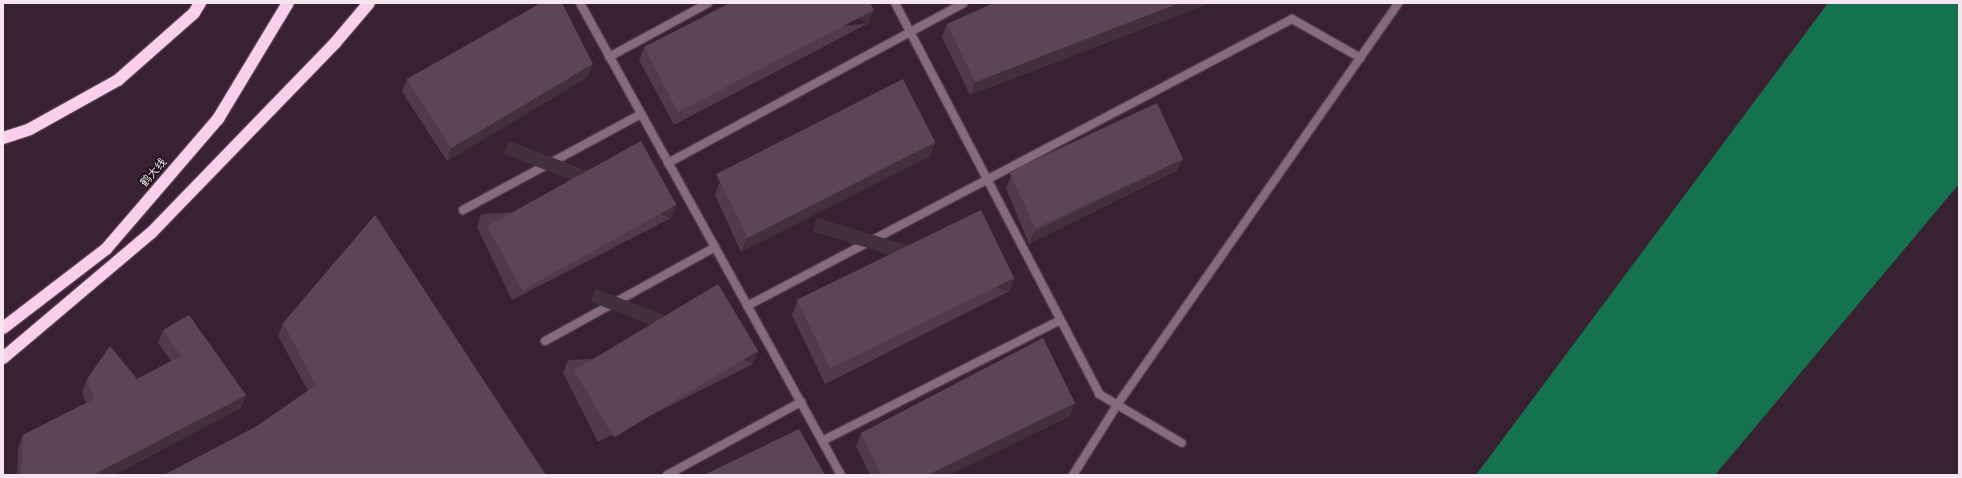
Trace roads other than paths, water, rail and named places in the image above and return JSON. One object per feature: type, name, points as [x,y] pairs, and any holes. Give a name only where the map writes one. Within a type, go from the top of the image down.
[{"type":"highway","points":[[3,138],[30,129],[118,80],[194,13],[200,3]]},
{"type":"highway","name":"鹤大线","points":[[3,328],[106,248],[218,119],[288,3]]},
{"type":"highway","points":[[3,358],[151,233],[335,43],[369,3]]},
{"type":"street","points":[[580,3],[841,475]]},
{"type":"street","points":[[609,57],[708,3]]},
{"type":"street","points":[[895,3],[1099,394],[1182,443]]},
{"type":"street","points":[[668,163],[909,31],[964,3]]},
{"type":"street","points":[[1073,475],[1117,405],[1399,3]]},
{"type":"street","points":[[747,306],[1292,19],[1361,58]]},
{"type":"street","points":[[464,210],[641,114]]},
{"type":"street","points":[[544,341],[715,247]]},
{"type":"street","points":[[822,441],[1060,320]]},
{"type":"street","points":[[667,475],[801,402]]}]
